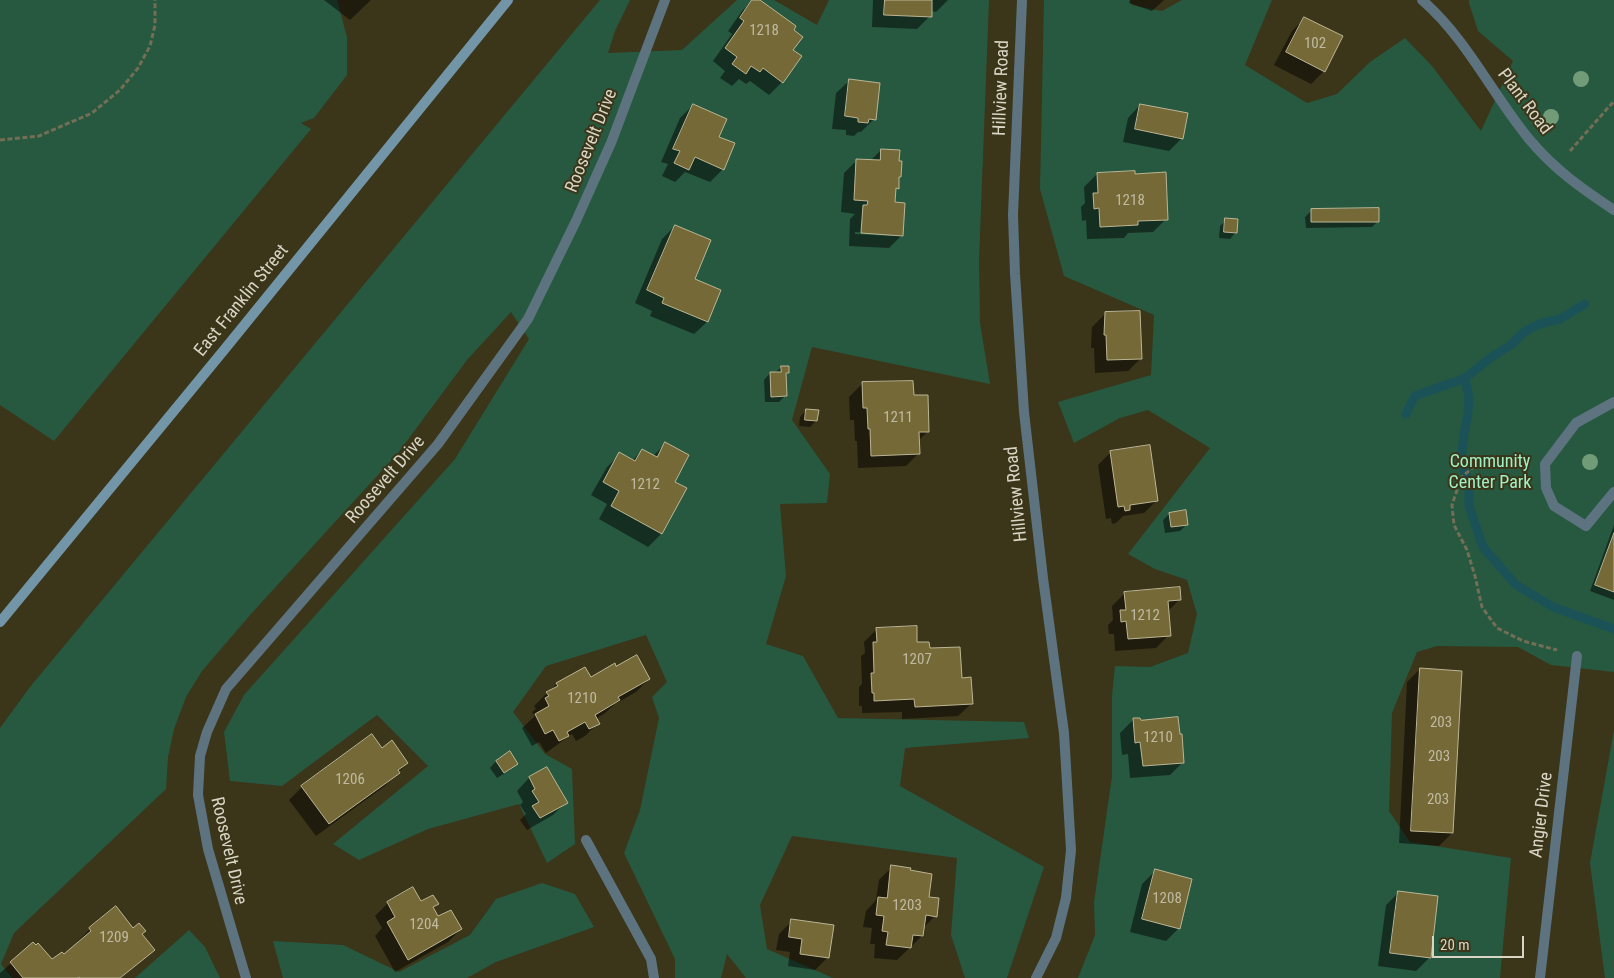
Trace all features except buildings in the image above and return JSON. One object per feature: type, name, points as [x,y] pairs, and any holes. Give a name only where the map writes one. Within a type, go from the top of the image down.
[{"type":"main road","name":"East Franklin Street","points":[[0,622],[508,0]]},
{"type":"street","name":"Roosevelt Drive","points":[[246,978],[208,849],[198,796],[200,756],[206,732],[226,689],[438,444],[528,319],[612,144],[665,0]]},
{"type":"street","name":"Hillview Road","points":[[1022,0],[1013,215],[1015,274],[1025,422],[1043,578],[1064,733],[1071,850],[1066,898],[1056,938],[1036,978]]},
{"type":"street","name":"Plant Road","points":[[1422,0],[1460,41],[1529,138],[1555,168],[1614,210]]},
{"type":"street","points":[[1614,402],[1576,424],[1545,464],[1546,488],[1554,506],[1586,526],[1614,492]]},
{"type":"street","name":"Angier Drive","points":[[1540,978],[1577,656]]},
{"type":"street","points":[[586,840],[651,959],[654,978]]},
{"type":"path","points":[[0,140],[38,136],[48,132],[92,113],[120,90],[138,68],[150,46],[155,25],[155,0]]},
{"type":"path","points":[[1555,168],[1614,101]]},
{"type":"path","points":[[1545,464],[1510,460],[1480,462],[1461,478],[1452,505],[1454,525],[1467,550],[1482,607],[1497,628],[1523,641],[1577,656]]},
{"type":"green space","points":[[0,0],[337,0],[347,37],[347,75],[314,118],[301,123],[311,129],[54,441],[0,405]]},
{"type":"green space","points":[[600,0],[630,0],[615,31],[608,53],[682,50],[737,0],[774,0],[817,25],[829,0],[989,0],[979,260],[980,323],[990,384],[812,347],[792,420],[830,474],[827,503],[780,504],[786,576],[766,644],[803,656],[838,718],[1024,722],[1029,738],[905,748],[900,786],[1044,867],[1007,978],[965,978],[951,935],[957,858],[792,836],[760,905],[767,949],[833,978],[746,978],[727,954],[721,978],[675,978],[675,959],[624,853],[640,810],[659,718],[652,697],[667,682],[646,635],[546,666],[513,712],[545,754],[572,769],[575,844],[547,863],[519,804],[428,829],[359,860],[333,844],[428,766],[377,715],[282,786],[230,781],[224,732],[244,695],[455,459],[529,339],[511,312],[467,360],[398,453],[251,614],[202,671],[186,697],[174,729],[168,757],[166,789],[14,933],[1,964],[12,978],[0,978],[0,728],[30,687]]},
{"type":"green space","name":"Community Center Park","points":[[1044,0],[1130,0],[1132,5],[1162,11],[1182,0],[1272,0],[1245,65],[1307,103],[1337,94],[1370,62],[1405,38],[1432,66],[1481,131],[1513,61],[1478,31],[1469,0],[1614,0],[1614,672],[1551,665],[1518,647],[1437,646],[1417,652],[1392,713],[1389,811],[1410,842],[1511,858],[1500,978],[1078,978],[1095,935],[1094,902],[1112,776],[1112,696],[1115,666],[1150,667],[1188,653],[1197,614],[1187,580],[1155,569],[1128,554],[1210,448],[1148,410],[1120,418],[1074,443],[1058,402],[1151,375],[1154,315],[1064,276],[1040,189]]},
{"type":"green space","points":[[1614,730],[1614,978],[1605,978],[1590,863]]},
{"type":"green space","points":[[542,883],[575,894],[594,927],[496,962],[467,978],[283,978],[273,941],[343,945],[399,972],[470,935],[496,899]]},
{"type":"green space","points":[[189,930],[205,947],[220,978],[135,978]]},
{"type":"waterway","points":[[1585,304],[1560,319],[1539,324],[1524,332],[1511,345],[1493,356],[1465,378],[1469,398],[1461,460],[1469,484],[1469,506],[1483,547],[1516,585],[1553,607],[1614,629]]},
{"type":"waterway","points":[[1406,414],[1415,396],[1465,378]]}]
